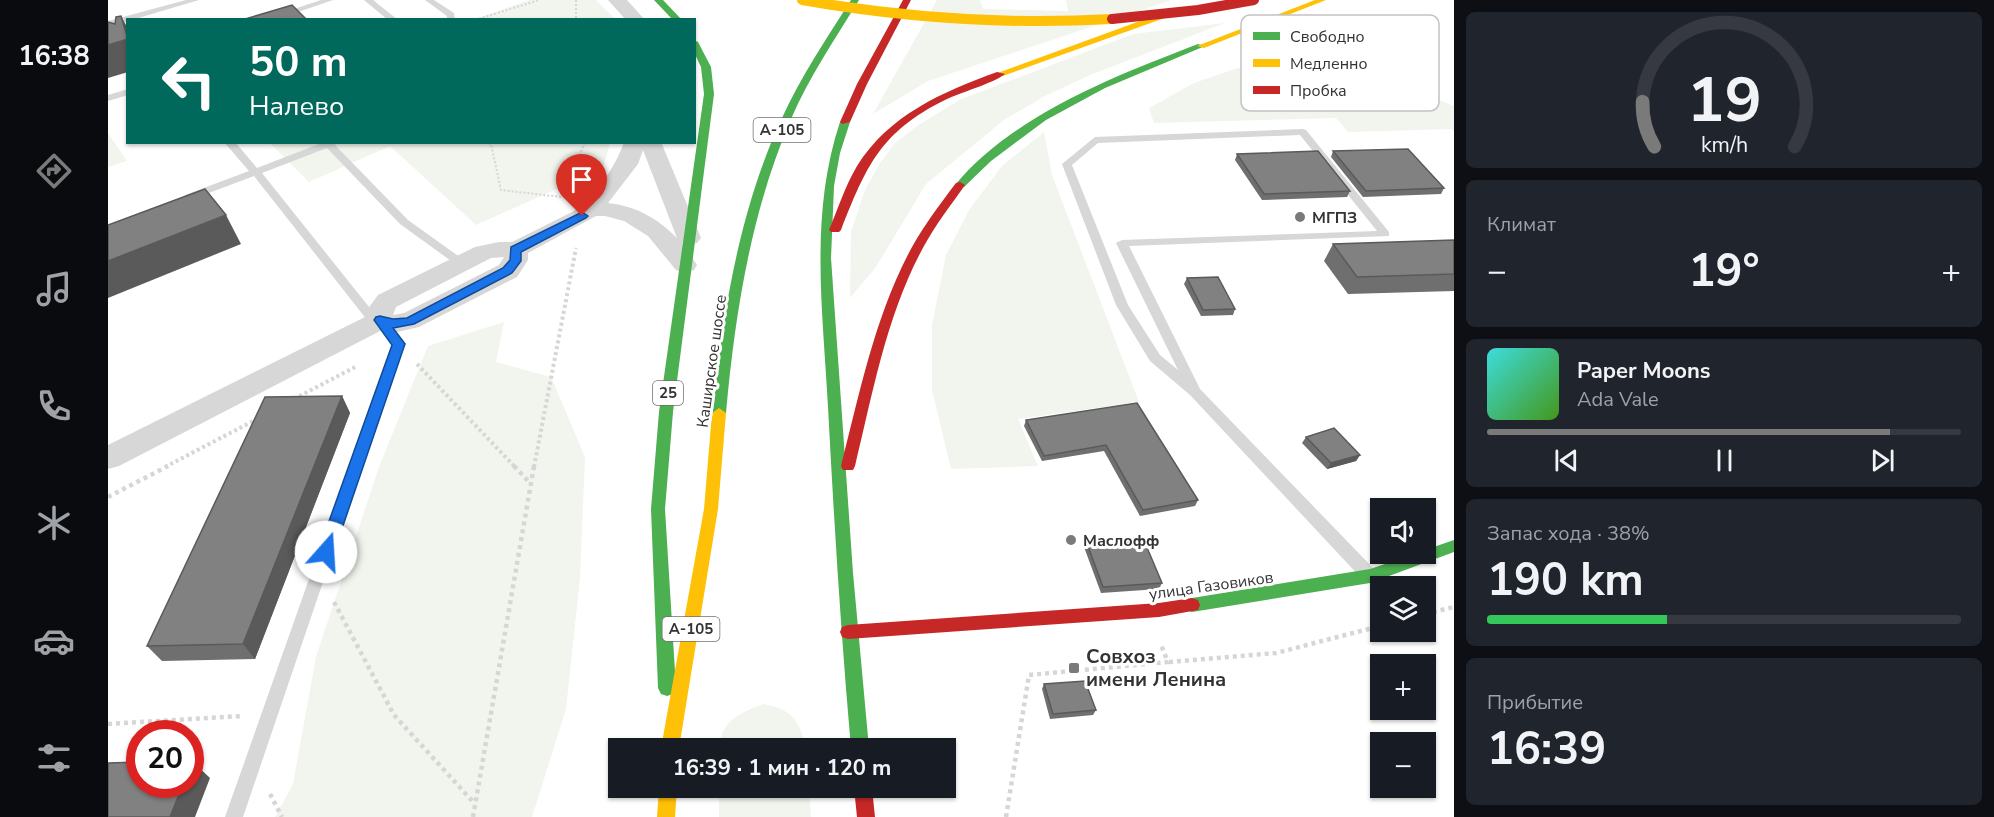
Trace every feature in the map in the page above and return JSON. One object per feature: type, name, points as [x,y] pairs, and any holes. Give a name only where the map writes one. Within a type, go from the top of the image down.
[{"type":"main road","points":[[657,0],[675,18]]},
{"type":"main road","points":[[802,0],[894,14],[954,20],[1015,21],[1150,17],[1254,0]]},
{"type":"main road","name":"Каширское шоссе","points":[[672,738],[711,509],[722,380],[740,273],[758,201],[786,120],[808,76],[855,0]]},
{"type":"main road","points":[[859,738],[848,632],[826,251],[830,173],[842,130],[862,84],[907,0]]},
{"type":"main road","points":[[826,251],[863,165],[886,134],[917,110],[961,88],[1207,0]]},
{"type":"main road","points":[[1283,15],[1322,0]]},
{"type":"main road","points":[[840,494],[885,328],[907,268],[930,226],[955,191],[978,165],[1028,125],[1087,91],[1241,31]]},
{"type":"main road","name":"25","points":[[669,738],[658,509],[666,412],[709,94],[706,67],[696,46]]},
{"type":"main road","name":"улица Газовиков","points":[[848,632],[1146,611],[1270,594],[1370,576],[1454,546]]},
{"type":"main road","points":[[666,817],[667,798]]},
{"type":"main road","points":[[864,798],[866,817]]},
{"type":"street","points":[[617,0],[634,18]]},
{"type":"street","points":[[581,216],[627,164],[634,144]]},
{"type":"street","points":[[651,144],[689,238]]},
{"type":"street","points":[[378,321],[380,310],[387,301],[462,263],[484,252],[499,249],[516,250],[581,216],[603,208],[618,210],[639,219],[658,232],[675,248],[685,265]]},
{"type":"street","points":[[108,458],[378,321],[393,324],[410,321],[508,271],[516,261],[516,250]]},
{"type":"lane","points":[[130,18],[195,0]]},
{"type":"lane","points":[[271,18],[329,0]]},
{"type":"lane","points":[[368,0],[391,18]]},
{"type":"lane","points":[[429,0],[451,15],[451,18]]},
{"type":"lane","points":[[108,24],[126,19]]},
{"type":"lane","points":[[108,98],[126,93]]},
{"type":"lane","points":[[1195,392],[1122,243],[1385,234],[1303,132],[1095,140],[1067,164],[1122,305],[1155,357],[1195,392],[1370,576]]},
{"type":"lane","points":[[231,144],[257,172],[398,344],[234,817]]},
{"type":"lane","points":[[182,200],[328,144]]},
{"type":"lane","points":[[332,144],[404,222],[462,263]]},
{"type":"path","points":[[481,18],[539,0]]},
{"type":"path","points":[[576,0],[576,18]]},
{"type":"path","points":[[473,817],[531,484],[581,216],[562,198],[501,190],[491,144]]},
{"type":"path","points":[[562,198],[584,144]]},
{"type":"path","points":[[284,404],[398,344],[531,484]]},
{"type":"path","points":[[108,497],[263,415]]},
{"type":"path","points":[[319,573],[394,715],[476,804]]},
{"type":"path","points":[[1436,611],[1454,606]]},
{"type":"path","points":[[1146,611],[1168,662]]},
{"type":"path","points":[[1006,817],[1029,675],[1276,652],[1370,628]]},
{"type":"path","points":[[108,724],[269,714]]},
{"type":"shaded area","points":[[529,0],[596,0],[614,18],[479,18]]},
{"type":"shaded area","points":[[937,0],[980,0],[983,9],[1068,11],[1066,0],[1172,0],[928,81],[873,114]]},
{"type":"shaded area","points":[[1225,23],[1090,75],[1045,96],[1004,120],[926,184],[876,267],[850,298],[851,232],[865,190],[880,163],[895,143],[917,126],[959,100],[1133,34]]},
{"type":"shaded area","points":[[1241,68],[1241,111],[1439,111],[1439,100],[1454,106],[1454,131],[1452,129],[1348,132],[1336,118],[1154,123],[1149,108],[1194,83]]},
{"type":"shaded area","points":[[1044,132],[1052,175],[1139,402],[1018,419],[1038,466],[951,469],[932,390],[932,325],[946,255],[969,210],[1002,166]]},
{"type":"shaded area","points":[[108,133],[127,161],[108,167]]},
{"type":"shaded area","points":[[271,144],[610,144],[603,168],[476,225],[390,146],[309,182]]},
{"type":"shaded area","points":[[504,322],[496,362],[551,377],[585,457],[580,578],[566,709],[532,817],[275,817],[293,784],[316,657],[379,467],[428,346]]},
{"type":"shaded area","points":[[763,704],[782,709],[793,717],[803,738],[721,738],[723,731],[733,719]]},
{"type":"shaded area","points":[[719,798],[810,798],[811,817],[719,817]]},
{"type":"building","points":[[292,5],[305,18],[249,18]]},
{"type":"building","points":[[121,16],[126,40],[108,45],[108,22],[115,24],[116,17]]},
{"type":"building","points":[[1408,149],[1444,188],[1366,191],[1333,151]]},
{"type":"building","points":[[1318,151],[1350,191],[1264,194],[1237,154]]},
{"type":"building","points":[[205,189],[226,215],[108,261],[108,225]]},
{"type":"building","points":[[1454,240],[1454,274],[1357,277],[1333,244]]},
{"type":"building","points":[[1218,277],[1235,309],[1203,310],[1187,278]]},
{"type":"building","points":[[342,396],[243,644],[147,646],[265,397]]},
{"type":"building","points":[[1137,403],[1198,500],[1143,510],[1106,445],[1044,456],[1026,420]]},
{"type":"building","points":[[1334,428],[1360,455],[1331,463],[1306,437]]},
{"type":"building","points":[[1143,538],[1162,583],[1103,587],[1086,541]]},
{"type":"building","points":[[1085,681],[1096,710],[1053,714],[1044,684]]},
{"type":"building","points":[[126,762],[126,798],[177,798],[170,817],[108,817],[108,763]]},
{"type":"traffic: fast","points":[[658,0],[676,18]]},
{"type":"traffic: fast","points":[[719,413],[733,301],[760,189],[793,103],[855,0]]},
{"type":"traffic: fast","points":[[667,688],[658,509],[666,412],[709,94],[706,67],[696,46]]},
{"type":"traffic: fast","points":[[960,185],[987,159],[1015,137],[1072,101],[1133,72],[1201,46]]},
{"type":"traffic: fast","points":[[845,122],[835,153],[829,186],[826,258],[845,573],[859,738]]},
{"type":"traffic: fast","points":[[1192,605],[1370,576],[1454,546]]},
{"type":"traffic: slow","points":[[802,0],[879,12],[957,20],[1034,22],[1112,19]]},
{"type":"traffic: slow","points":[[1283,15],[1322,0]]},
{"type":"traffic: slow","points":[[1000,74],[1170,13]]},
{"type":"traffic: slow","points":[[1201,46],[1241,31]]},
{"type":"traffic: slow","points":[[672,738],[711,509],[719,413]]},
{"type":"traffic: slow","points":[[666,817],[667,798]]},
{"type":"traffic: jam","points":[[845,122],[862,84],[907,0]]},
{"type":"traffic: jam","points":[[1112,19],[1198,10],[1254,0]]},
{"type":"traffic: jam","points":[[835,230],[862,167],[888,133],[922,108],[960,89],[1000,74]]},
{"type":"traffic: jam","points":[[848,466],[876,355],[901,282],[917,248],[937,215],[960,185]]},
{"type":"traffic: jam","points":[[848,632],[1159,610],[1192,605]]},
{"type":"traffic: jam","points":[[864,798],[866,817]]},
{"type":"place","name":"МГПЗ","points":[[1300,217]]},
{"type":"place","name":"Маслофф","points":[[1071,540]]},
{"type":"place","name":"Совхоз имени Ленина","points":[[1074,668]]},
{"type":"route","points":[[326,552],[398,344],[380,320],[393,324],[410,321],[508,271],[516,261],[516,250],[582,216]]}]
